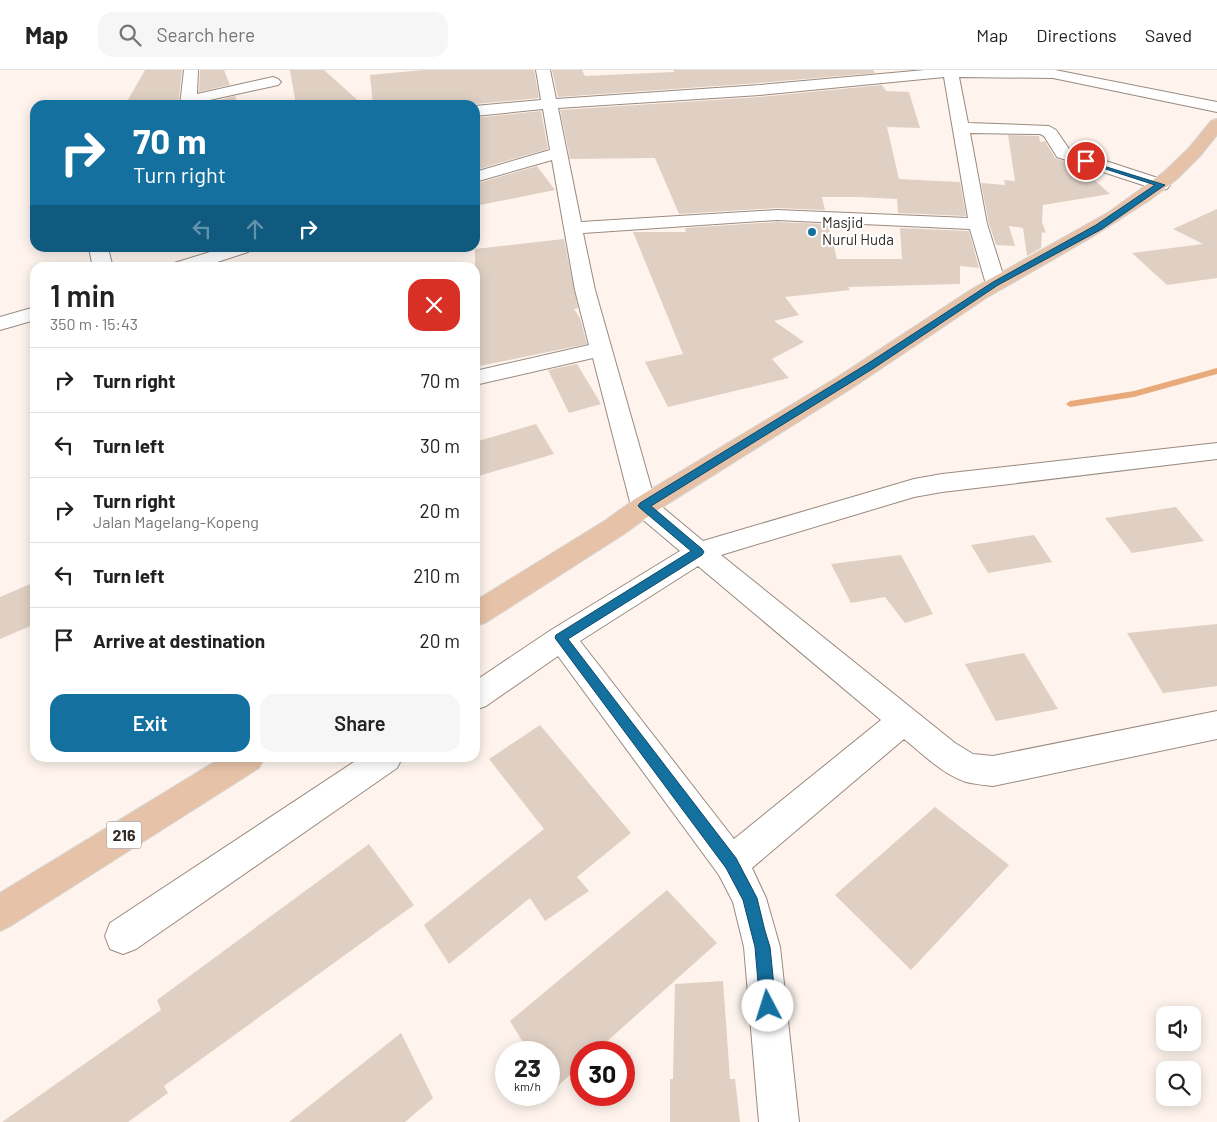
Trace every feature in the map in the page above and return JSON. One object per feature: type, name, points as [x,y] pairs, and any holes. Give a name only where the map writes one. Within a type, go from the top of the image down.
[{"type":"main road","points":[[480,612],[615,527],[644,506],[870,366],[996,284],[1099,227],[1161,185],[1209,136],[1217,124]]},
{"type":"main road","name":"216","points":[[0,913],[242,762]]},
{"type":"street","points":[[188,100],[191,70]]},
{"type":"street","points":[[543,70],[585,290],[644,506],[944,753],[968,768],[993,771],[1217,725]]},
{"type":"street","points":[[951,71],[978,224],[996,284]]},
{"type":"street","points":[[480,111],[760,90],[951,71],[1060,72],[1217,107]]},
{"type":"street","points":[[196,100],[273,82]]},
{"type":"street","points":[[962,128],[1043,129],[1050,133],[1063,153],[1161,185]]},
{"type":"street","points":[[480,175],[558,152]]},
{"type":"street","points":[[574,228],[777,215],[978,224]]},
{"type":"street","points":[[197,262],[228,252]]},
{"type":"street","points":[[0,324],[30,315]]},
{"type":"street","points":[[480,377],[601,349]]},
{"type":"street","points":[[480,694],[561,638],[699,552],[914,488],[942,482],[1217,451]]},
{"type":"street","points":[[561,638],[731,863],[749,898],[762,947],[779,1122]]},
{"type":"street","points":[[731,863],[904,720]]},
{"type":"street","points":[[123,936],[380,762]]},
{"type":"building","points":[[145,70],[182,70],[179,100],[128,100]]},
{"type":"building","points":[[200,70],[224,70],[230,85],[199,92]]},
{"type":"building","points":[[290,70],[324,70],[357,100],[295,100]]},
{"type":"building","points":[[424,70],[534,70],[539,98],[480,104],[480,100],[372,100],[370,75]]},
{"type":"building","points":[[552,70],[582,70],[585,76],[674,72],[674,70],[873,70],[875,73],[558,97]]},
{"type":"building","points":[[882,85],[886,91],[909,92],[920,128],[887,127],[899,179],[960,182],[966,216],[898,213],[897,199],[858,197],[822,197],[825,210],[777,208],[679,214],[655,158],[570,159],[560,110],[760,97]]},
{"type":"building","points":[[235,96],[237,100],[219,100]]},
{"type":"building","points":[[541,111],[548,149],[480,169],[480,117]]},
{"type":"building","points":[[1008,135],[1039,136],[1040,142],[1045,141],[1055,158],[1079,166],[1110,194],[1043,205],[1042,222],[1046,233],[1042,232],[1041,248],[1027,256],[1023,228],[1009,226],[1015,246],[996,245],[989,224],[981,183],[1005,185],[1004,180],[1015,181]]},
{"type":"building","points":[[537,166],[555,190],[480,205],[480,183]]},
{"type":"building","points":[[1217,209],[1217,278],[1167,285],[1132,253],[1203,244],[1173,229]]},
{"type":"building","points":[[777,222],[828,224],[837,259],[902,259],[900,228],[969,231],[979,268],[960,266],[960,284],[848,287],[850,290],[785,297],[799,315],[774,321],[804,342],[772,359],[789,378],[668,407],[645,362],[683,354],[633,232],[686,232],[685,228]]},
{"type":"building","points":[[564,239],[578,308],[574,309],[580,318],[587,344],[480,366],[480,262],[475,262],[475,252],[480,252],[480,248]]},
{"type":"building","points":[[577,364],[601,404],[569,413],[548,370]]},
{"type":"building","points":[[536,424],[554,454],[480,476],[480,441]]},
{"type":"building","points":[[1176,507],[1204,541],[1132,553],[1105,518]]},
{"type":"building","points":[[1034,535],[1052,562],[988,573],[971,545]]},
{"type":"building","points":[[901,555],[933,614],[905,623],[885,597],[851,603],[831,564]]},
{"type":"building","points":[[30,584],[30,626],[0,639],[0,597]]},
{"type":"building","points":[[1217,624],[1217,686],[1163,693],[1127,633]]},
{"type":"building","points":[[1024,653],[1058,709],[996,721],[965,664]]},
{"type":"building","points":[[540,725],[631,833],[577,877],[589,891],[545,921],[530,898],[449,964],[424,925],[544,829],[489,759]]},
{"type":"building","points":[[935,807],[1009,865],[911,970],[835,895]]},
{"type":"building","points":[[369,844],[414,905],[164,1086],[168,1093],[128,1122],[2,1122],[161,1010],[157,1000]]},
{"type":"building","points":[[667,890],[717,943],[607,1041],[570,1041],[570,1075],[560,1084],[560,1041],[522,1041],[510,1021]]},
{"type":"building","points":[[723,981],[730,1079],[735,1079],[740,1122],[670,1122],[670,1079],[673,1079],[675,984]]},
{"type":"building","points":[[401,1033],[433,1098],[405,1122],[289,1122]]},
{"type":"waterway","points":[[1070,404],[1134,394],[1217,371]]},
{"type":"place","name":"Masjid Nurul Huda","points":[[812,232]]},
{"type":"route","points":[[768,1006],[762,947],[758,931],[749,898],[731,863],[561,638],[699,552],[644,506],[870,366],[996,284],[1099,227],[1161,185],[1086,161]]}]
